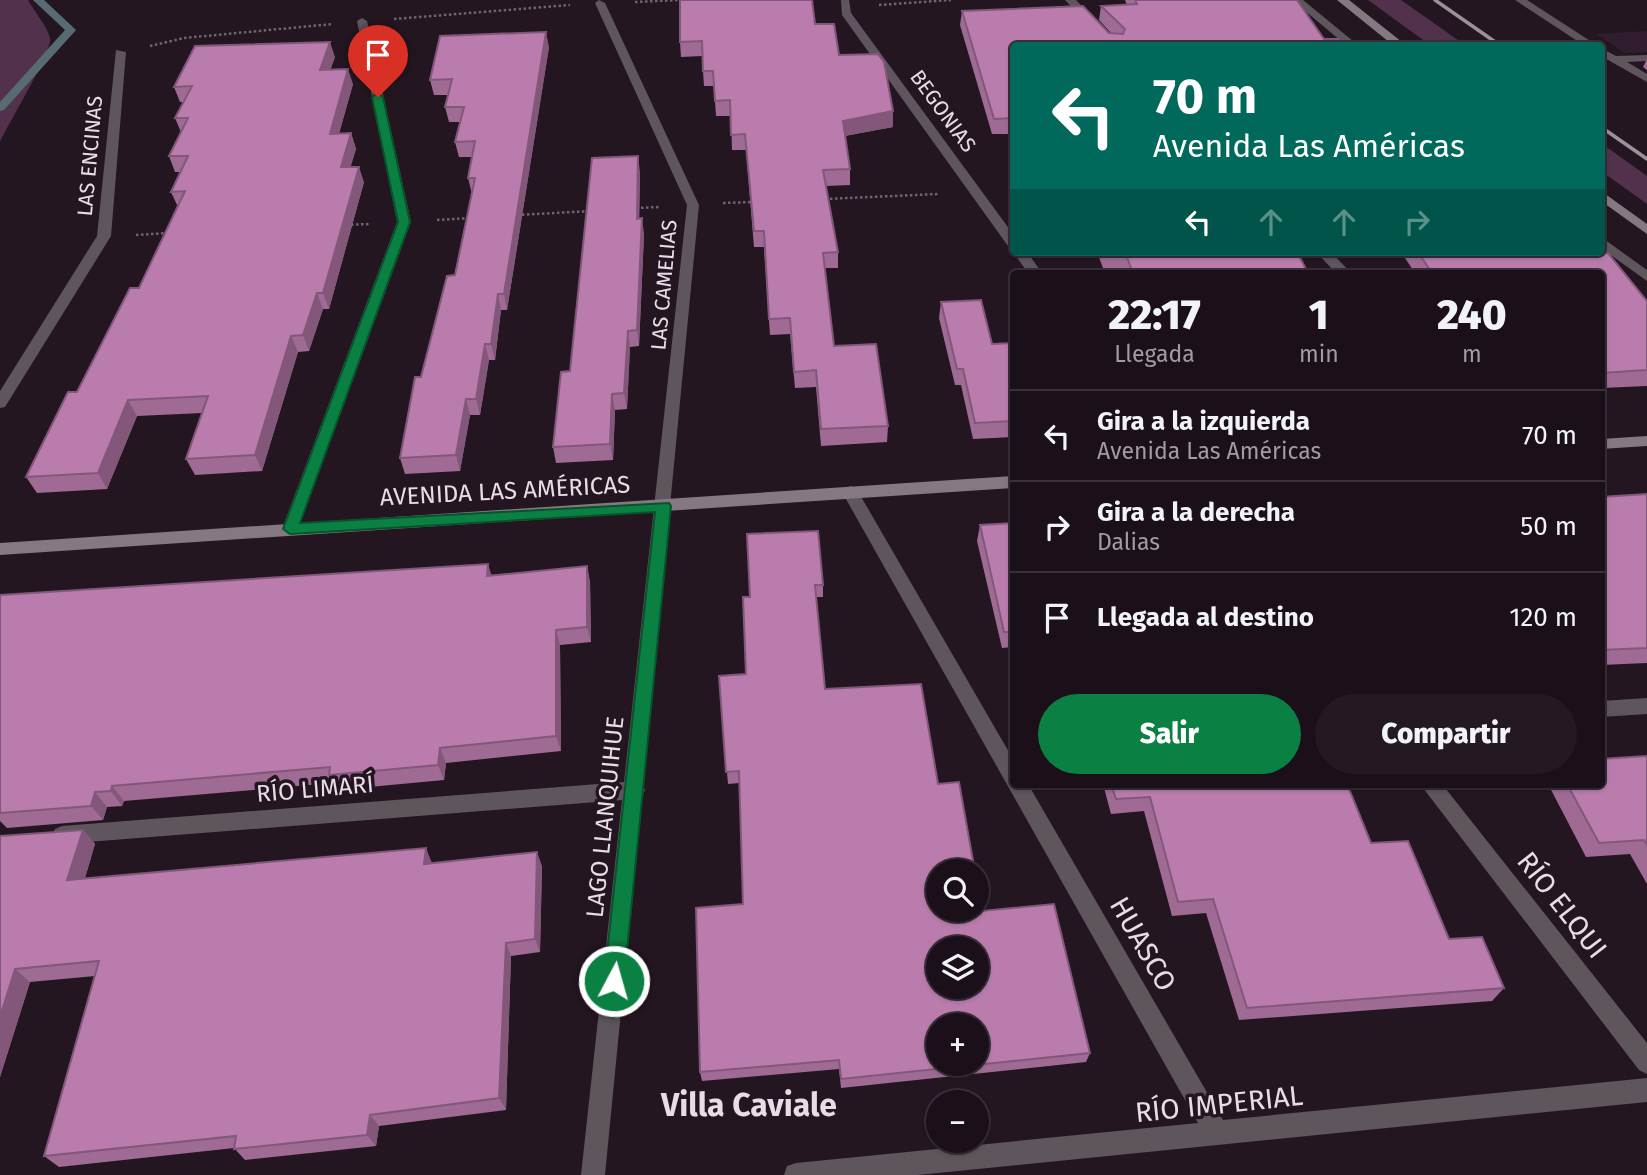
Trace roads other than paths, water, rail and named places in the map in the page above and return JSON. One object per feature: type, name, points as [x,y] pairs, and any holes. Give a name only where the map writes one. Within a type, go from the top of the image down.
[{"type":"street","points":[[1070,0],[1111,42]]},
{"type":"street","points":[[1297,0],[1349,42]]},
{"type":"street","points":[[1342,0],[1397,42]]},
{"type":"street","points":[[1520,0],[1587,42]]},
{"type":"street","name":"BEGONIAS","points":[[845,2],[846,13],[1010,239]]},
{"type":"street","name":"LAS CAMELIAS","points":[[600,3],[693,205],[664,506]]},
{"type":"street","points":[[290,529],[404,222],[362,21]]},
{"type":"street","name":"LAS ENCINAS","points":[[0,402],[104,236],[120,52]]},
{"type":"street","points":[[1605,53],[1647,79]]},
{"type":"street","points":[[1615,59],[1647,58]]},
{"type":"street","points":[[1605,198],[1647,230]]},
{"type":"street","points":[[1605,244],[1647,277]]},
{"type":"street","points":[[1327,256],[1341,270]]},
{"type":"street","points":[[1605,444],[1647,440]]},
{"type":"street","name":"AVENIDA LAS AMÉRICAS","points":[[0,549],[1010,482]]},
{"type":"street","points":[[850,492],[1010,772]]},
{"type":"street","name":"LAGO LLANQUIHUE","points":[[593,1175],[664,506]]},
{"type":"street","points":[[1605,709],[1647,706]]},
{"type":"street","name":"HUASCO","points":[[1019,788],[1218,1134]]},
{"type":"street","name":"RÍO ELQUI","points":[[1433,788],[1647,1062]]},
{"type":"street","name":"RÍO LIMARÍ","points":[[41,837],[635,790]]},
{"type":"street","name":"RÍO IMPERIAL","points":[[796,1175],[1647,1090]]},
{"type":"waterway","points":[[0,108],[71,30],[38,0]]},
{"type":"railway","points":[[1435,0],[1495,42]]},
{"type":"railway","points":[[1605,130],[1647,159]]},
{"type":"district","name":"Villa Caviale","points":[[749,1105]]}]
